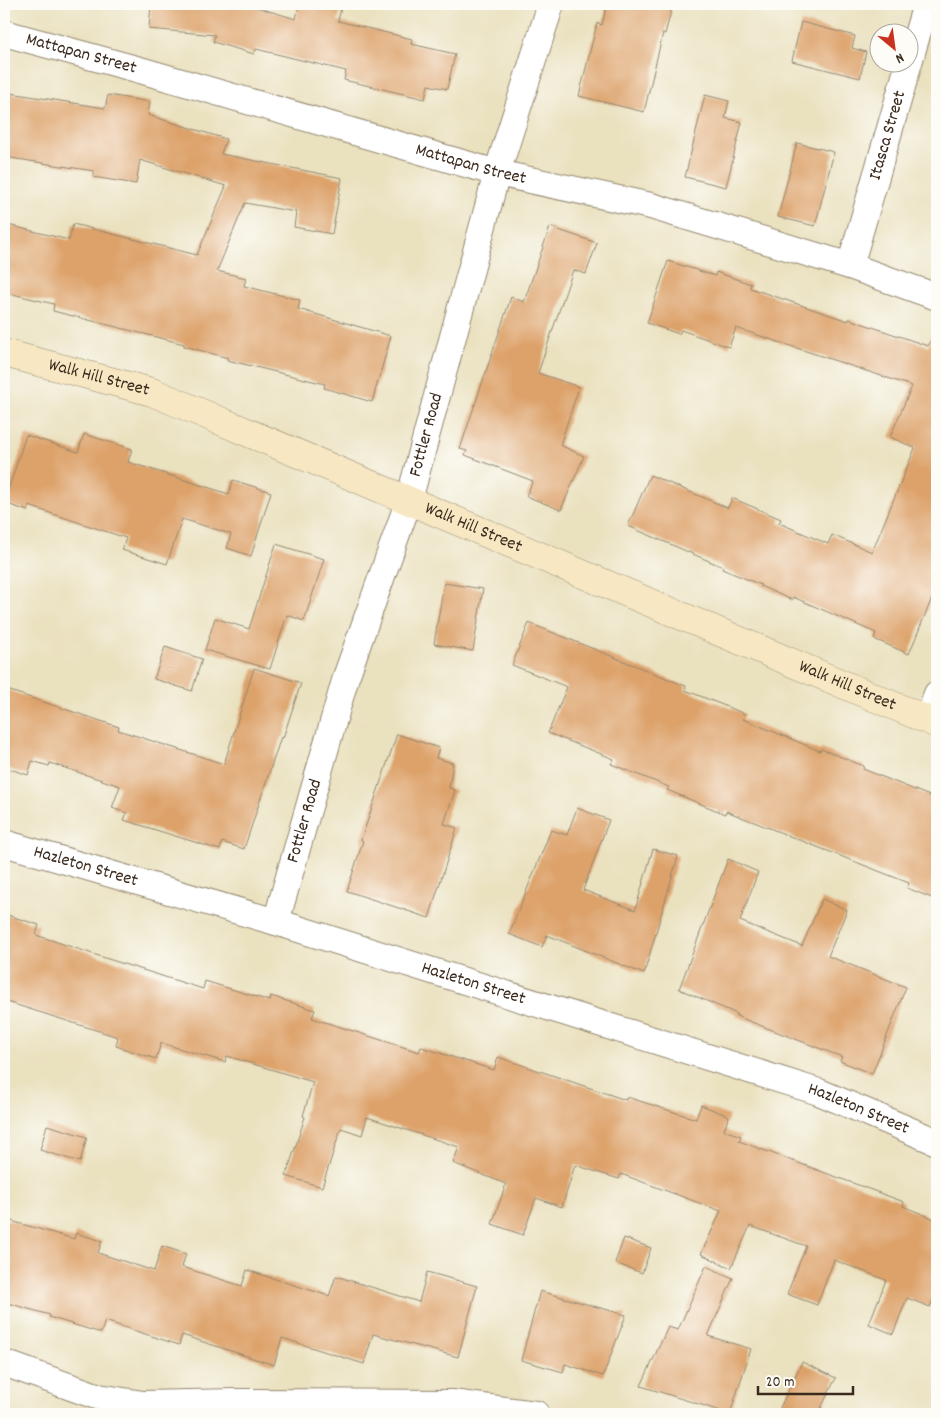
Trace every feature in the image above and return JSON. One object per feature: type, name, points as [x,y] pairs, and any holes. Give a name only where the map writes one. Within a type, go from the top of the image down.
[{"type":"main road","name":"Walk Hill Street","points":[[4,353],[152,392],[932,722]]},
{"type":"street","name":"Fottler Road","points":[[276,922],[346,677],[409,500],[497,173],[551,4]]},
{"type":"street","name":"Itasca Street","points":[[850,266],[926,4]]},
{"type":"street","name":"Mattapan Street","points":[[4,33],[140,70],[497,173],[651,206],[850,266],[937,297]]},
{"type":"street","points":[[932,722],[937,694]]},
{"type":"street","name":"Hazleton Street","points":[[4,843],[276,922],[819,1092],[937,1142]]},
{"type":"street","points":[[4,1363],[105,1405],[236,1402],[452,1403],[536,1414]]},
{"type":"building","points":[[151,4],[246,4],[296,19],[299,4],[323,4],[341,8],[338,21],[412,39],[411,44],[455,54],[447,89],[428,85],[425,99],[344,80],[346,71],[256,49],[254,54],[213,42],[215,35],[149,29]]},
{"type":"building","points":[[607,4],[673,4],[665,34],[663,33],[644,112],[579,96],[597,23],[602,25]]},
{"type":"building","points":[[801,22],[855,36],[852,48],[866,52],[860,78],[792,61]]},
{"type":"building","points":[[4,92],[105,108],[108,95],[150,102],[148,115],[226,139],[221,154],[342,178],[332,234],[294,227],[296,212],[245,203],[217,271],[246,278],[244,286],[300,300],[298,309],[391,336],[372,402],[324,388],[325,384],[227,360],[228,358],[184,346],[184,344],[53,311],[54,304],[4,292],[4,224],[69,240],[73,224],[197,255],[226,186],[140,160],[136,184],[93,177],[94,171],[4,157]]},
{"type":"building","points":[[705,95],[729,101],[725,118],[742,122],[726,187],[685,177]]},
{"type":"building","points":[[797,143],[834,152],[815,226],[778,217]]},
{"type":"building","points":[[550,227],[597,243],[586,274],[573,270],[538,373],[579,387],[560,445],[584,456],[561,510],[526,496],[533,481],[465,455],[467,451],[460,449],[511,297],[524,302]]},
{"type":"building","points":[[668,261],[715,276],[716,272],[751,284],[750,288],[928,346],[937,326],[937,586],[909,654],[874,639],[876,633],[793,597],[792,600],[722,569],[723,567],[628,526],[650,475],[728,508],[732,498],[781,519],[779,523],[828,544],[832,535],[872,552],[915,448],[890,437],[912,386],[736,328],[729,347],[681,330],[679,334],[647,323]]},
{"type":"building","points":[[84,434],[132,449],[128,462],[229,494],[233,480],[271,492],[251,556],[227,548],[231,534],[182,519],[167,564],[122,550],[126,538],[29,506],[28,511],[4,503],[26,435],[78,452]]},
{"type":"building","points":[[276,544],[324,559],[304,621],[287,615],[270,669],[205,650],[215,618],[249,629]]},
{"type":"building","points":[[444,583],[483,589],[473,651],[434,644]]},
{"type":"building","points":[[529,623],[686,686],[685,690],[745,714],[743,719],[820,751],[821,749],[864,766],[863,769],[937,799],[937,900],[907,888],[909,883],[726,811],[725,814],[667,790],[669,787],[611,764],[614,759],[548,733],[567,687],[512,665]]},
{"type":"building","points":[[165,647],[202,659],[192,691],[154,679]]},
{"type":"building","points":[[254,668],[301,683],[244,849],[222,842],[220,850],[124,820],[127,813],[112,808],[120,786],[50,763],[49,766],[32,761],[28,775],[4,767],[4,689],[119,727],[118,730],[224,764]]},
{"type":"building","points":[[397,734],[439,748],[436,758],[453,763],[449,788],[455,790],[444,824],[457,828],[429,918],[347,891],[363,841],[361,840]]},
{"type":"building","points":[[577,808],[609,820],[583,890],[635,910],[653,849],[678,856],[644,974],[547,935],[542,947],[509,934],[551,830],[567,835]]},
{"type":"building","points":[[728,859],[758,872],[740,921],[802,946],[822,899],[847,910],[828,956],[906,987],[872,1074],[840,1061],[842,1057],[736,1016],[737,1014],[679,989]]},
{"type":"building","points":[[4,914],[39,925],[36,935],[105,958],[203,989],[205,981],[270,1001],[271,996],[315,1010],[312,1018],[419,1052],[421,1047],[494,1070],[498,1057],[626,1100],[627,1097],[696,1119],[701,1105],[729,1116],[724,1130],[741,1136],[739,1141],[904,1202],[903,1206],[937,1220],[937,1290],[930,1307],[907,1298],[893,1334],[869,1324],[886,1280],[834,1260],[817,1305],[787,1294],[806,1246],[750,1226],[731,1268],[701,1254],[721,1211],[621,1174],[619,1179],[575,1165],[562,1207],[536,1198],[523,1235],[492,1224],[506,1184],[453,1163],[459,1147],[367,1117],[362,1135],[341,1128],[322,1187],[286,1176],[305,1117],[303,1116],[313,1082],[227,1056],[225,1062],[161,1043],[156,1059],[116,1046],[118,1037],[4,1001]]},
{"type":"building","points":[[47,1125],[87,1137],[80,1162],[40,1150]]},
{"type":"building","points":[[4,1219],[74,1239],[76,1233],[102,1241],[98,1253],[154,1271],[162,1246],[186,1254],[182,1267],[242,1286],[247,1270],[329,1296],[336,1276],[419,1302],[427,1272],[477,1286],[458,1357],[373,1334],[364,1364],[282,1338],[274,1365],[182,1335],[179,1345],[105,1321],[101,1333],[49,1317],[50,1315],[4,1302]]},
{"type":"building","points":[[624,1238],[651,1248],[642,1273],[615,1263]]},
{"type":"building","points":[[706,1266],[733,1278],[708,1336],[751,1349],[730,1414],[641,1386],[668,1327],[678,1330]]},
{"type":"building","points":[[540,1291],[626,1315],[603,1376],[565,1364],[563,1372],[521,1360]]},
{"type":"building","points":[[802,1362],[836,1378],[818,1414],[777,1414]]}]
